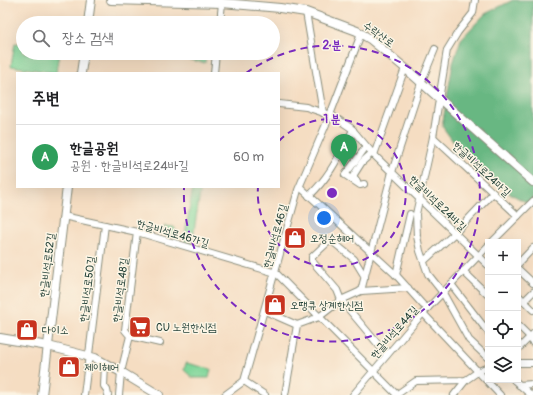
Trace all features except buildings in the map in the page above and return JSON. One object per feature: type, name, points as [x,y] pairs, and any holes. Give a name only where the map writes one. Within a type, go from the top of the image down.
[{"type":"street","points":[[89,16],[91,0]]},
{"type":"street","name":"수락산로","points":[[112,0],[222,4],[280,8],[306,12],[361,34],[370,39],[405,68],[533,182]]},
{"type":"street","points":[[475,0],[473,13],[458,32],[447,50],[433,136],[416,214],[417,236],[428,274],[443,293],[469,340],[485,355]]},
{"type":"street","points":[[221,16],[222,4]]},
{"type":"street","points":[[306,12],[323,113]]},
{"type":"street","name":"한글비석로46길","points":[[244,382],[300,187],[330,115],[361,34]]},
{"type":"street","points":[[361,291],[392,172],[435,49]]},
{"type":"street","points":[[82,72],[83,60]]},
{"type":"street","points":[[214,72],[215,60]]},
{"type":"street","points":[[366,147],[345,176],[360,185],[364,184],[356,180],[353,176],[362,162],[373,154],[405,68]]},
{"type":"street","name":"한글비석로24바길","points":[[280,104],[306,107],[330,115],[353,130],[373,154],[485,262]]},
{"type":"street","points":[[309,196],[324,180],[336,163],[353,130]]},
{"type":"street","name":"한글비석로24마길","points":[[433,136],[518,216]]},
{"type":"street","points":[[300,187],[396,275],[428,308]]},
{"type":"street","name":"한글비석로52길","points":[[42,395],[67,188]]},
{"type":"street","points":[[424,261],[456,233],[493,193]]},
{"type":"street","points":[[495,239],[533,201]]},
{"type":"street","points":[[396,275],[410,214]]},
{"type":"street","name":"한글비석로46가길","points":[[64,216],[137,232],[276,273]]},
{"type":"street","name":"한글비석로50길","points":[[84,395],[105,225]]},
{"type":"street","name":"한글비석로48길","points":[[119,395],[121,372],[130,336],[125,330],[137,232]]},
{"type":"street","points":[[365,277],[358,264],[350,255],[333,242],[324,244],[312,257],[312,260],[337,290],[341,300],[387,355]]},
{"type":"street","points":[[521,261],[533,248]]},
{"type":"street","name":"한글비석로44길","points":[[353,395],[423,313],[485,249]]},
{"type":"street","points":[[463,271],[485,292]]},
{"type":"street","points":[[521,272],[533,283]]},
{"type":"street","points":[[276,273],[396,395],[416,381],[466,380]]},
{"type":"street","points":[[451,284],[485,328]]},
{"type":"street","points":[[265,311],[297,325],[319,317],[341,300],[361,291],[408,288]]},
{"type":"street","points":[[524,301],[533,292]]},
{"type":"street","points":[[521,298],[533,310]]},
{"type":"street","points":[[423,313],[500,395]]},
{"type":"street","points":[[285,395],[297,325]]},
{"type":"street","points":[[521,328],[532,338],[521,347]]},
{"type":"street","points":[[130,336],[160,343]]},
{"type":"street","points":[[0,338],[48,346],[89,357],[121,372],[159,395]]},
{"type":"street","points":[[521,363],[533,363]]},
{"type":"street","points":[[105,364],[104,386],[108,395]]},
{"type":"street","points":[[454,395],[466,380],[485,368]]},
{"type":"street","points":[[225,395],[244,382],[265,395]]},
{"type":"street","points":[[519,385],[533,384]]},
{"type":"street","points":[[519,385],[531,395]]},
{"type":"green space","points":[[513,0],[533,0],[533,206],[507,192],[455,144],[442,126],[453,63],[461,39],[485,14]]},
{"type":"green space","points":[[15,43],[16,60],[58,60],[56,72],[11,66]]},
{"type":"green space","points":[[191,60],[205,60],[205,63]]},
{"type":"green space","points":[[193,188],[201,188],[192,243],[184,241]]},
{"type":"green space","points":[[165,226],[174,227],[177,233],[174,237],[163,234]]},
{"type":"green space","points":[[186,363],[211,369],[209,378],[193,378],[184,370]]},
{"type":"place","name":"한글공원","points":[[344,167]]},
{"type":"place","name":"오정순헤어","points":[[295,238]]},
{"type":"place","name":"오땡큐 상계한신점","points":[[275,305]]},
{"type":"place","name":"CU 노원한신점","points":[[140,327]]},
{"type":"place","name":"다이소","points":[[27,330]]},
{"type":"place","name":"제이헤어","points":[[69,367]]}]
